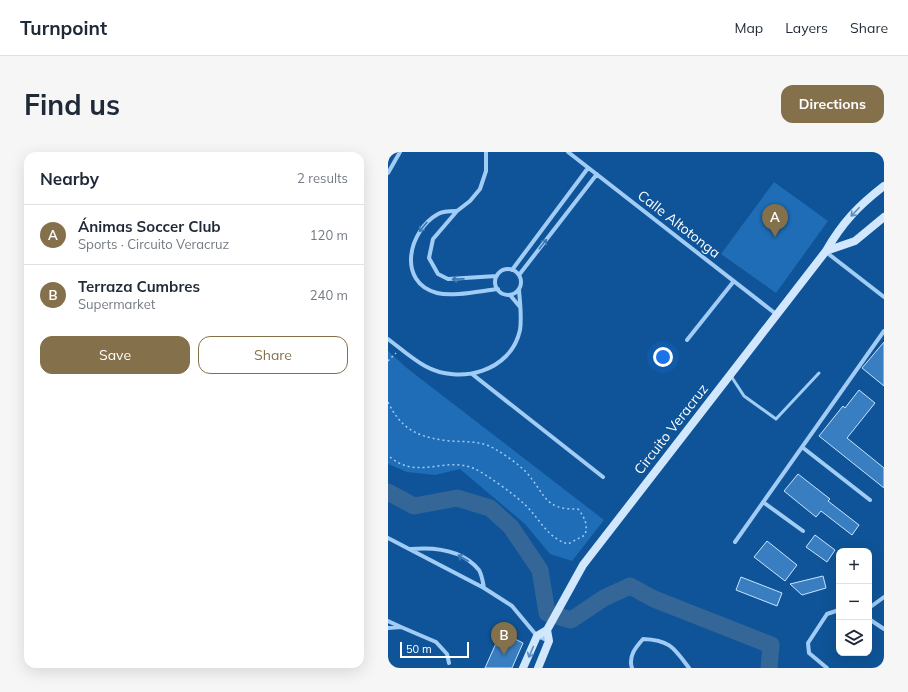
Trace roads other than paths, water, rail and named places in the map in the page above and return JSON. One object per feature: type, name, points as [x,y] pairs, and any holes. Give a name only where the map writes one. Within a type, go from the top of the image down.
[{"type":"street","points":[[388,173],[400,152]]},
{"type":"street","points":[[388,339],[425,366],[442,373],[459,375],[472,374],[494,366],[507,355],[516,341],[519,331],[519,290],[521,282],[519,274],[512,270],[504,270],[497,276],[448,279],[438,274],[432,267],[429,258],[433,239],[457,211],[470,202],[480,189],[486,171],[486,152]]},
{"type":"street","name":"Calle Altotonga","points":[[568,152],[776,314]]},
{"type":"street","points":[[512,270],[588,168]]},
{"type":"street","points":[[519,274],[597,174]]},
{"type":"street","name":"Circuito Veracruz","points":[[537,636],[549,627],[583,565],[826,251],[840,227],[866,200],[884,186]]},
{"type":"street","points":[[568,194],[577,201]]},
{"type":"street","points":[[457,211],[440,213],[420,230],[411,251],[411,264],[414,275],[422,286],[436,293],[451,294],[498,289]]},
{"type":"street","points":[[826,251],[855,241],[884,217]]},
{"type":"street","points":[[544,227],[551,233]]},
{"type":"street","points":[[826,251],[884,297]]},
{"type":"street","points":[[497,276],[496,280],[498,289],[503,294],[510,295],[519,290]]},
{"type":"street","points":[[687,340],[734,281]]},
{"type":"street","points":[[510,295],[520,307]]},
{"type":"street","points":[[735,542],[884,331]]},
{"type":"street","points":[[472,374],[603,477]]},
{"type":"street","points":[[802,447],[870,500]]},
{"type":"street","points":[[763,502],[802,531]]},
{"type":"street","points":[[388,538],[484,588],[512,606],[537,636],[549,641]]},
{"type":"street","points":[[409,549],[431,547],[448,551],[465,558],[480,571],[484,588]]},
{"type":"street","points":[[872,606],[884,597]]},
{"type":"street","points":[[827,668],[809,653],[808,643],[827,614],[836,611]]},
{"type":"street","points":[[870,620],[884,629]]},
{"type":"street","points":[[388,621],[436,642],[447,654],[449,663]]},
{"type":"street","points":[[388,628],[401,627]]},
{"type":"street","points":[[538,668],[549,641],[549,627]]},
{"type":"street","points":[[523,668],[537,636]]},
{"type":"street","points":[[632,668],[630,663],[634,649],[643,639],[658,639],[673,646],[689,668]]},
{"type":"lane","points":[[730,375],[744,396],[776,419],[819,373]]},
{"type":"waterway","points":[[388,492],[414,506],[457,498],[490,508],[511,527],[540,570],[547,613],[571,620],[604,598],[630,586],[654,599],[771,645],[769,668]]},
{"type":"place","name":"Ánimas Soccer Club","points":[[775,237]]},
{"type":"place","name":"Terraza Cumbres","points":[[504,655]]}]
